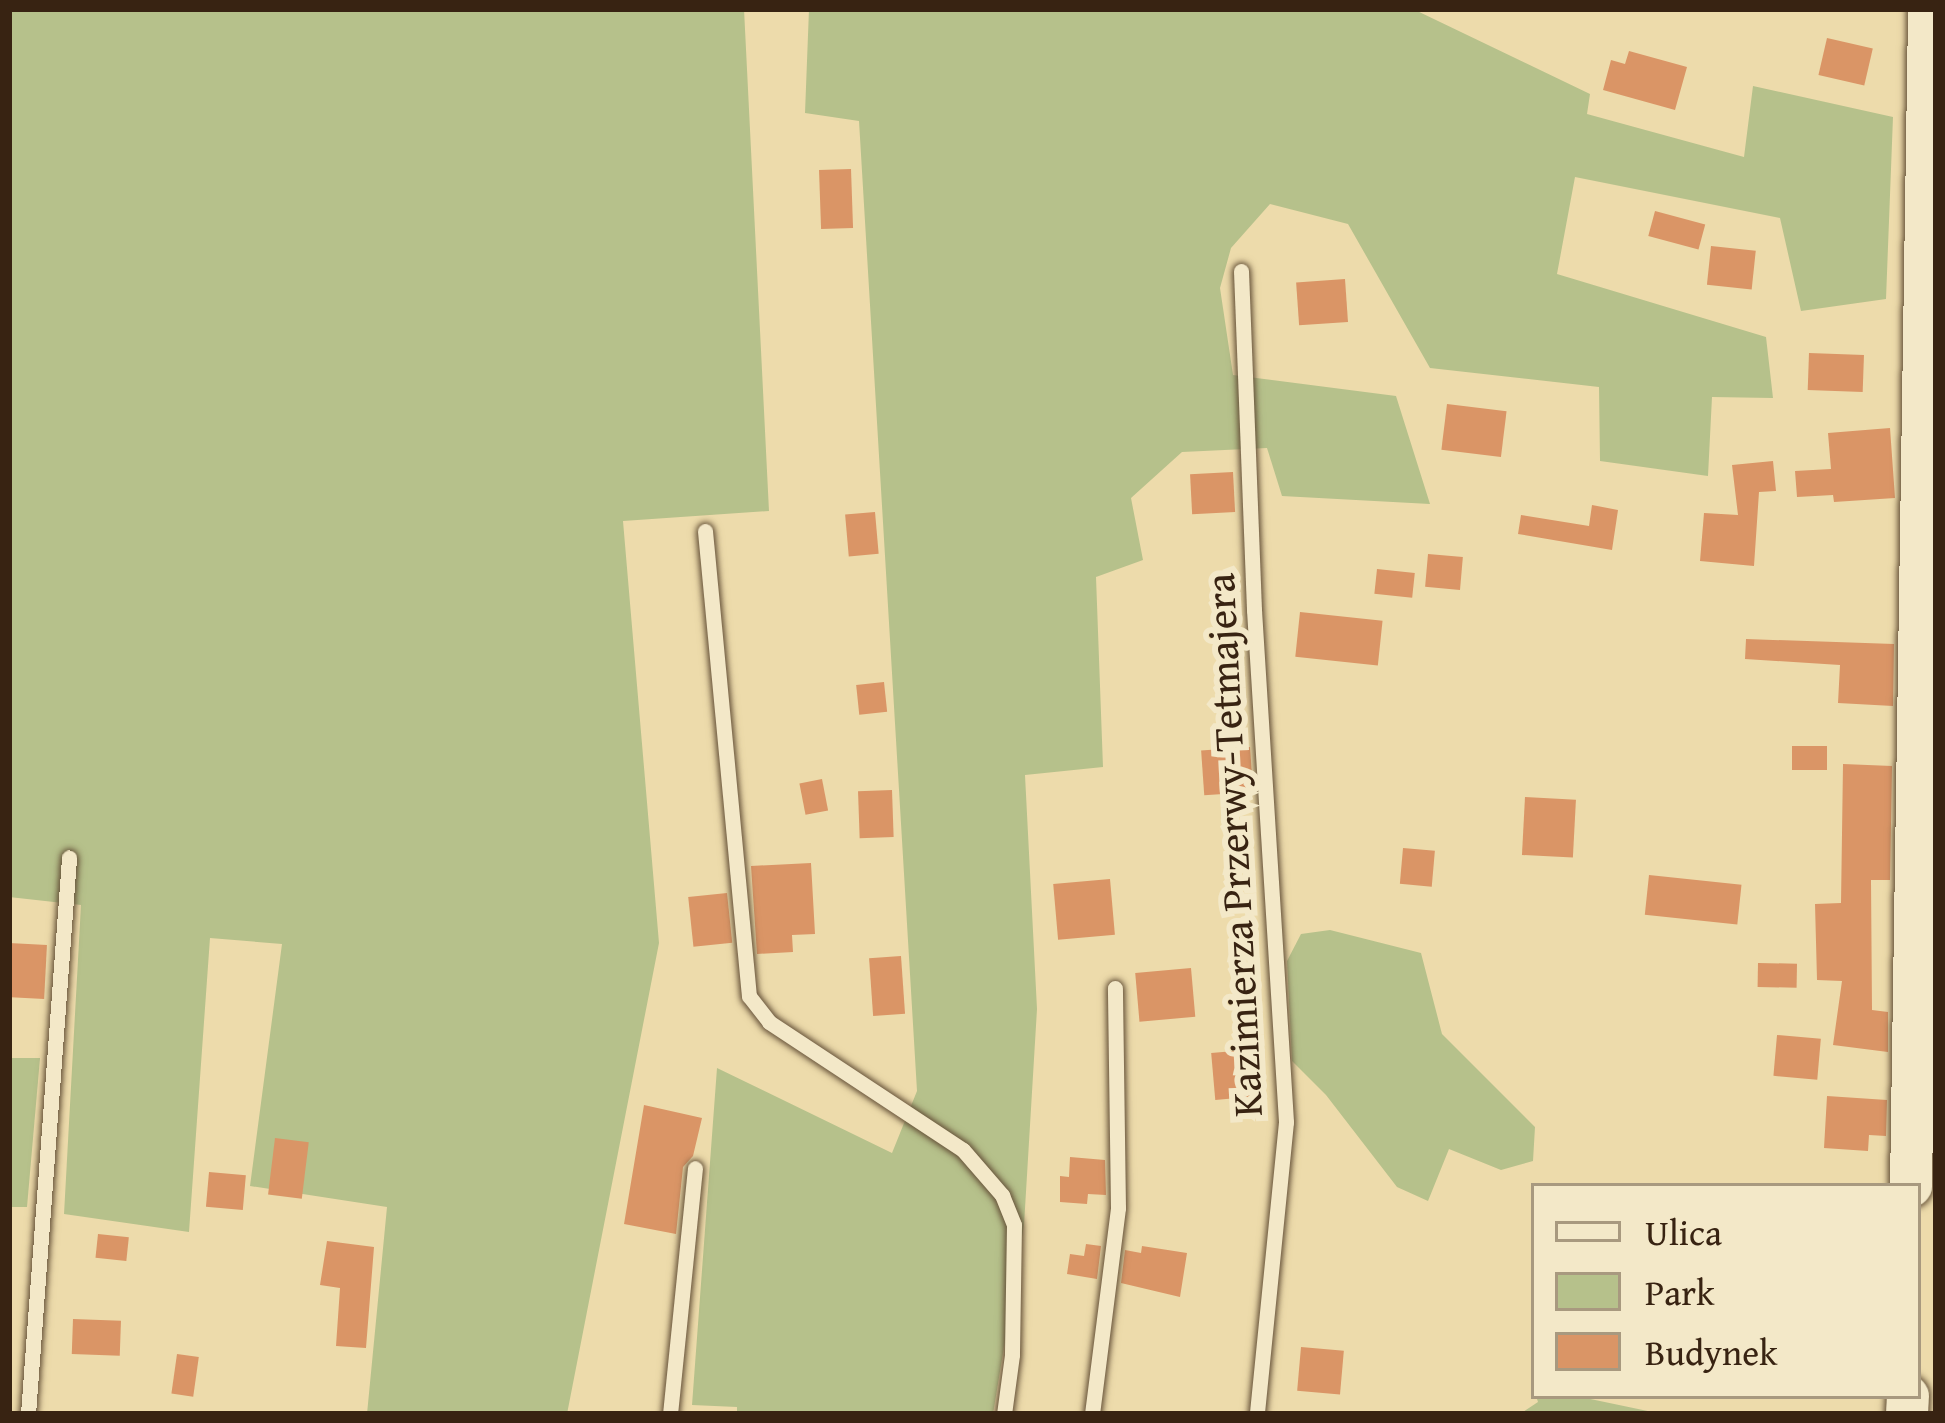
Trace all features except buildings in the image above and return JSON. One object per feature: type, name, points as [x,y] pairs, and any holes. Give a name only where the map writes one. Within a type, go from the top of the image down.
[{"type":"street","points":[[1911,1183],[1929,9]]},
{"type":"lane","name":"Kazimierza Przerwy-Tetmajera","points":[[1241,272],[1254,610],[1286,1122],[1257,1414]]},
{"type":"lane","points":[[705,531],[749,996],[769,1022],[876,1088],[963,1150],[1002,1196],[1014,1225],[1012,1355],[1004,1414]]},
{"type":"lane","points":[[28,1414],[69,858]]},
{"type":"lane","points":[[1092,1414],[1118,1208],[1115,988]]},
{"type":"lane","points":[[670,1414],[695,1168]]},
{"type":"green space","points":[[9,9],[744,9],[769,511],[623,521],[659,943],[567,1414],[367,1414],[387,1207],[250,1186],[282,944],[210,938],[189,1232],[64,1214],[81,905],[9,897]]},
{"type":"green space","points":[[809,9],[1413,9],[1590,94],[1587,114],[1744,157],[1753,86],[1893,117],[1886,299],[1801,311],[1780,218],[1575,177],[1557,274],[1766,337],[1773,398],[1712,397],[1708,476],[1600,461],[1599,387],[1430,368],[1348,224],[1270,204],[1231,248],[1220,288],[1233,375],[1396,396],[1430,504],[1282,496],[1267,448],[1182,452],[1131,498],[1143,560],[1096,577],[1103,767],[1025,775],[1037,1009],[1024,1225],[993,1414],[737,1414],[737,1407],[692,1405],[717,1068],[892,1153],[917,1091],[859,121],[805,113]]},
{"type":"green space","points":[[1330,930],[1421,953],[1442,1034],[1535,1127],[1533,1161],[1501,1170],[1449,1149],[1428,1201],[1397,1187],[1326,1095],[1292,1061],[1287,961],[1301,934]]},
{"type":"green space","points":[[9,1058],[40,1058],[27,1207],[9,1207]]},
{"type":"green space","points":[[1590,1399],[1662,1414],[1520,1414],[1538,1402]]}]
